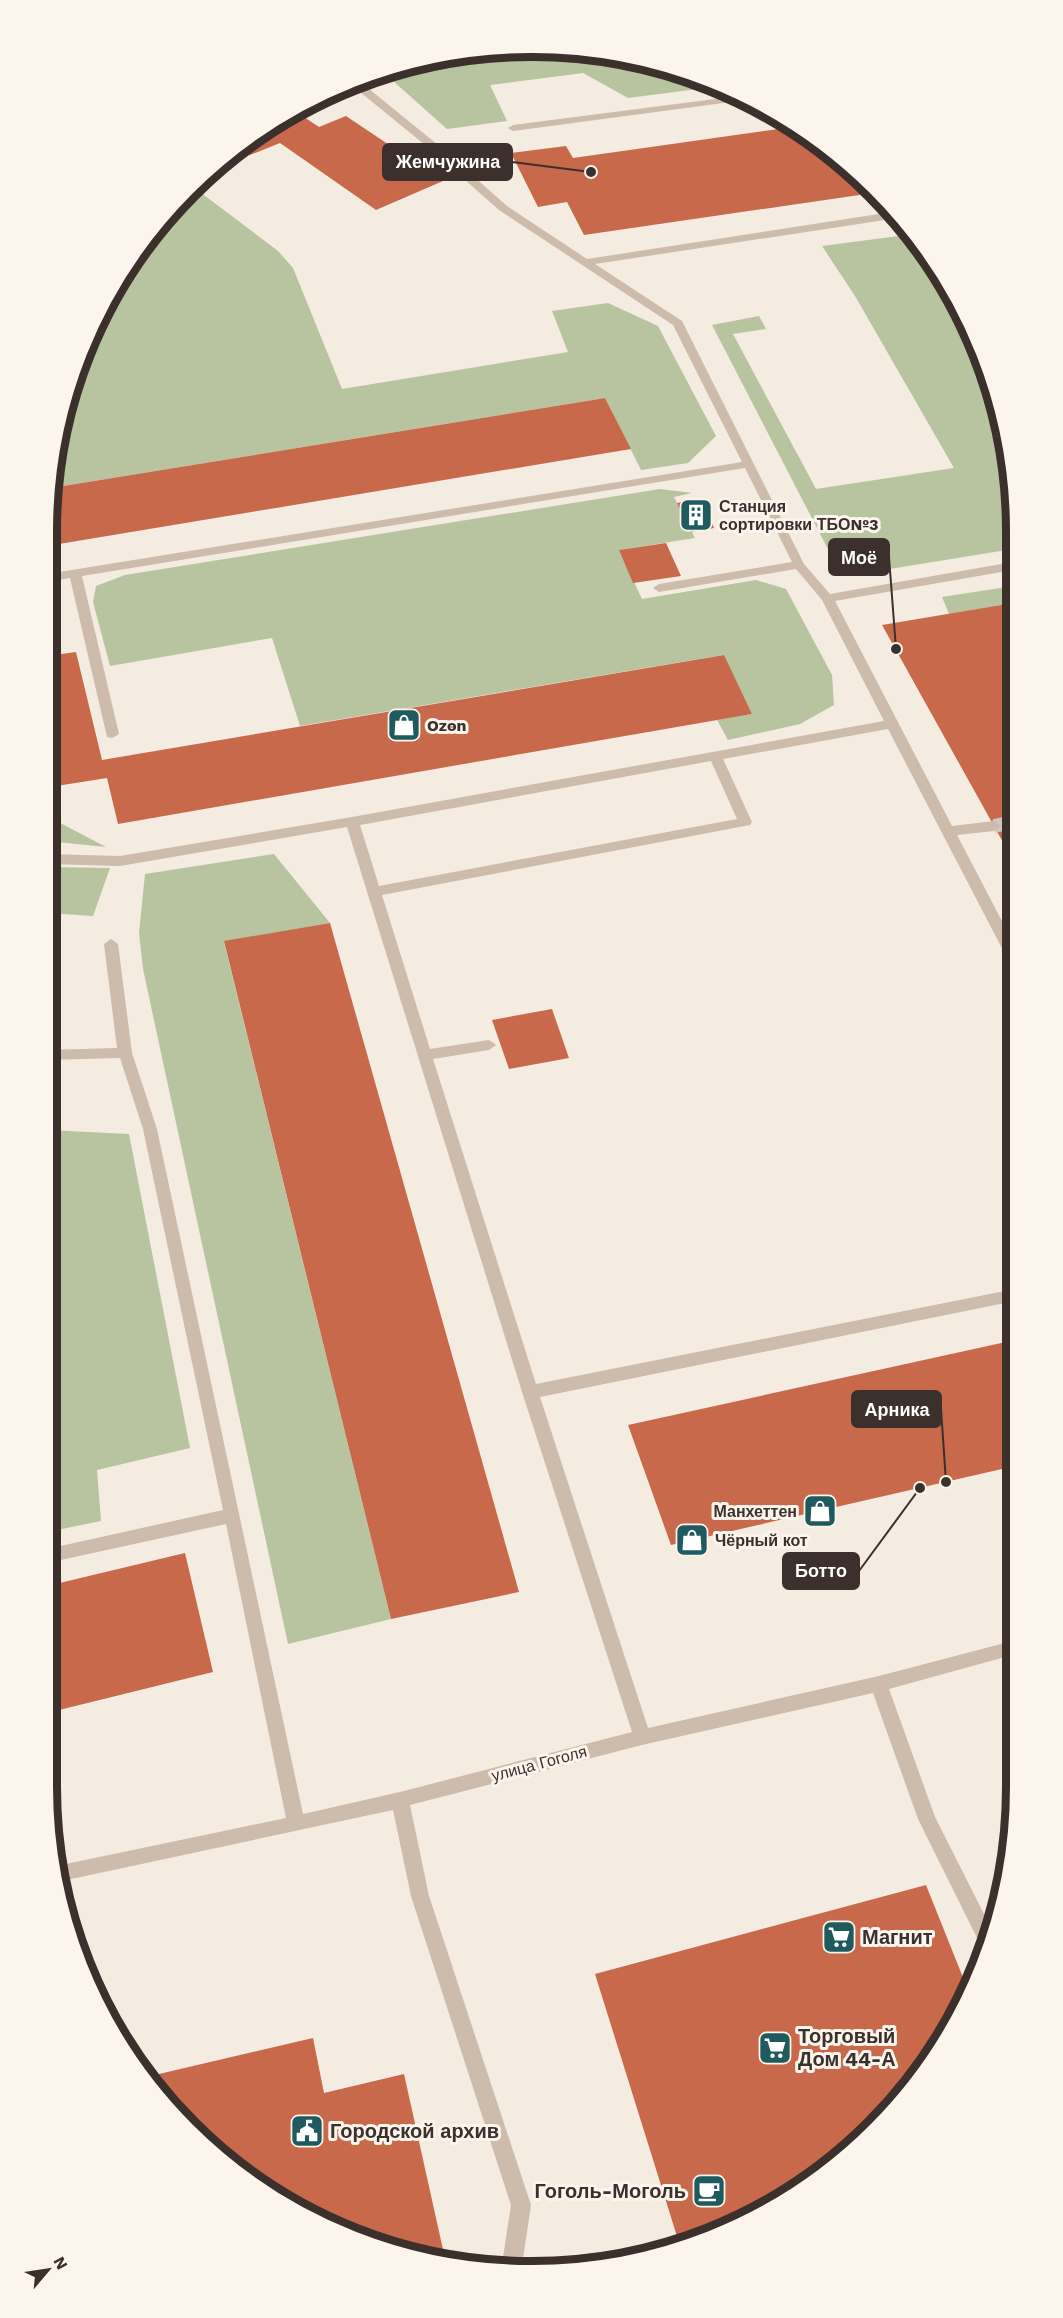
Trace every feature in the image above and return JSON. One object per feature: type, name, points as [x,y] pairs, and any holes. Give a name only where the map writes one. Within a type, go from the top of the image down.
[{"type":"street","points":[[362,88],[434,147],[502,208],[678,323],[799,564],[827,598],[1006,942]]},
{"type":"street","points":[[513,128],[728,100]]},
{"type":"street","points":[[586,262],[886,216]]},
{"type":"street","points":[[57,576],[750,464]]},
{"type":"street","points":[[659,588],[799,564]]},
{"type":"street","points":[[827,598],[1006,567]]},
{"type":"street","points":[[75,574],[112,734]]},
{"type":"street","points":[[57,859],[120,861],[352,822],[891,724]]},
{"type":"street","points":[[374,892],[745,822],[715,755]]},
{"type":"street","points":[[352,822],[530,1392],[642,1737]]},
{"type":"street","points":[[949,831],[994,826]]},
{"type":"street","points":[[111,944],[125,1053],[150,1129],[233,1515],[296,1824]]},
{"type":"street","points":[[425,1055],[489,1044]]},
{"type":"street","points":[[57,1055],[125,1053]]},
{"type":"street","points":[[530,1392],[1006,1297]]},
{"type":"street","points":[[57,1554],[233,1515]]},
{"type":"street","name":"улица Гоголя","points":[[65,1872],[400,1800],[642,1737],[879,1684],[1006,1650]]},
{"type":"street","points":[[879,1684],[927,1819],[983,1931]]},
{"type":"street","points":[[400,1800],[420,1896],[521,2205],[513,2260]]},
{"type":"green space","points":[[532,57],[563,58],[624,66],[701,89],[628,98],[583,73],[490,85],[507,121],[447,129],[390,79],[439,66],[470,61]]},
{"type":"green space","points":[[200,192],[278,251],[293,268],[342,389],[568,352],[552,311],[608,303],[658,326],[716,436],[688,463],[641,470],[605,398],[59,487],[73,409],[93,350],[106,322],[137,268],[155,243]]},
{"type":"green space","points":[[902,236],[942,294],[970,350],[990,409],[1002,470],[1006,550],[871,572],[832,557],[712,325],[759,316],[766,329],[733,334],[816,489],[954,468],[855,296],[822,246]]},
{"type":"green space","points":[[660,489],[692,493],[674,497],[695,538],[619,550],[642,599],[756,580],[786,589],[832,675],[834,705],[800,724],[728,740],[717,720],[752,714],[723,655],[300,726],[272,638],[110,666],[93,602],[96,586],[125,575]]},
{"type":"green space","points":[[1006,587],[1006,604],[949,614],[942,597]]},
{"type":"green space","points":[[57,821],[106,847],[57,842]]},
{"type":"green space","points":[[274,854],[330,923],[224,942],[391,1619],[288,1644],[143,969],[139,933],[145,874]]},
{"type":"green space","points":[[57,867],[110,868],[93,916],[57,914]]},
{"type":"green space","points":[[57,1130],[129,1134],[190,1448],[97,1470],[101,1521],[57,1530]]},
{"type":"building","points":[[303,116],[319,127],[346,116],[443,181],[376,210],[280,143],[250,155],[247,152]]},
{"type":"building","points":[[781,129],[820,155],[865,194],[584,235],[567,202],[538,207],[511,153],[566,146],[573,158]]},
{"type":"building","points":[[605,398],[631,449],[57,544],[59,487]]},
{"type":"building","name":"Станция сортировки ТБО№3","points":[[700,499],[714,528],[691,532],[677,503]]},
{"type":"building","points":[[666,543],[681,576],[633,583],[619,550]]},
{"type":"building","points":[[1006,604],[1006,848],[882,625]]},
{"type":"building","points":[[76,652],[102,760],[724,655],[752,714],[118,824],[107,778],[57,786],[57,655]]},
{"type":"building","points":[[330,923],[519,1592],[391,1619],[224,941]]},
{"type":"building","points":[[552,1009],[569,1058],[509,1069],[492,1020]]},
{"type":"building","points":[[1006,1342],[1006,1468],[671,1545],[628,1425]]},
{"type":"building","points":[[185,1553],[213,1672],[57,1711],[57,1584]]},
{"type":"building","name":"Торговый Дом 44-А","points":[[926,1885],[964,1980],[942,2024],[908,2075],[867,2122],[844,2143],[795,2181],[769,2197],[713,2225],[677,2238],[595,1974]]},
{"type":"building","name":"Городской архив","points":[[313,2038],[324,2093],[404,2074],[444,2253],[409,2245],[350,2225],[294,2197],[268,2181],[243,2163],[196,2122],[155,2075]]},
{"type":"tunnel","points":[[994,826],[1006,823]]},
{"type":"place","name":"Жемчужина","points":[[591,172]]},
{"type":"place","name":"Станция сортировки ТБО№3","points":[[696,515]]},
{"type":"place","name":"Моё","points":[[896,649]]},
{"type":"place","name":"Ozon","points":[[404,725]]},
{"type":"place","name":"Арника","points":[[946,1482]]},
{"type":"place","name":"Ботто","points":[[920,1488]]},
{"type":"place","name":"Манхеттен","points":[[820,1511]]},
{"type":"place","name":"Чёрный кот","points":[[692,1540]]},
{"type":"place","name":"Магнит","points":[[839,1937]]},
{"type":"place","name":"Торговый Дом 44-А","points":[[775,2048]]},
{"type":"place","name":"Городской архив","points":[[307,2131]]},
{"type":"place","name":"Гоголь-Моголь","points":[[709,2191]]}]
